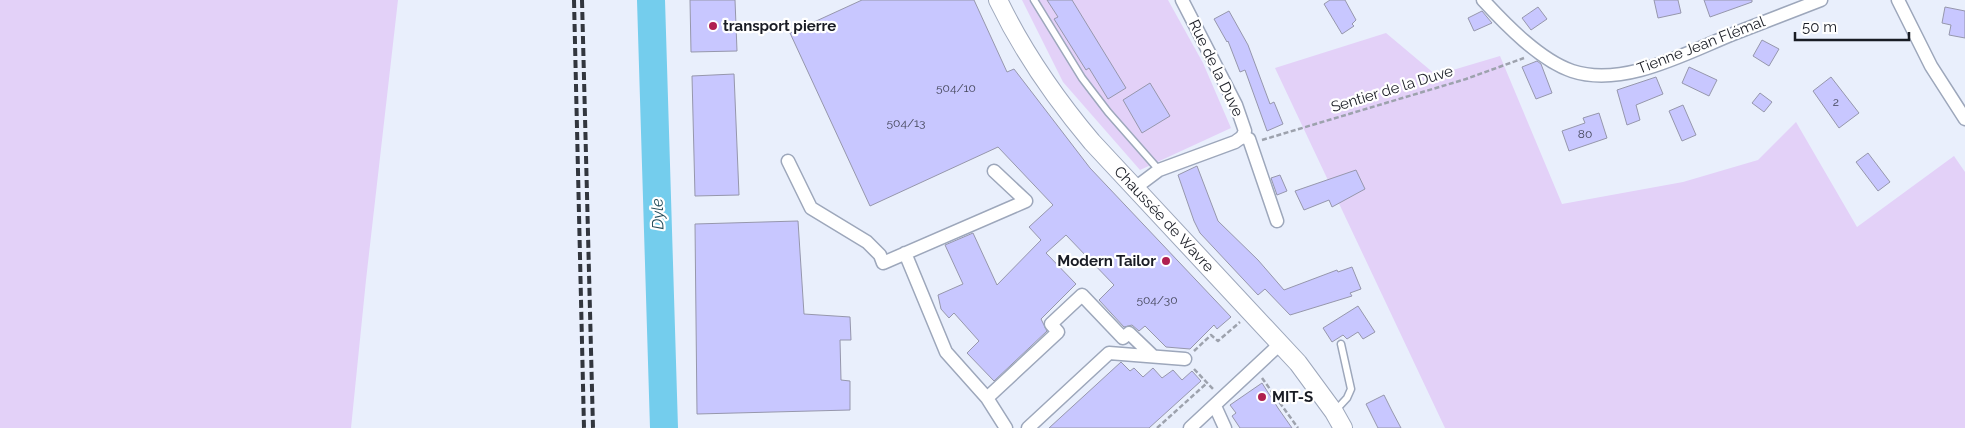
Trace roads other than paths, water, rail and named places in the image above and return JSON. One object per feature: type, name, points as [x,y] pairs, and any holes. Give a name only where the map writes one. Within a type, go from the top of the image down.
[{"type":"main road","name":"Chaussée de Wavre","points":[[998,0],[1030,58],[1062,106],[1092,142],[1298,363],[1334,412],[1343,428]]},
{"type":"street","name":"Rue de la Duve","points":[[1182,0],[1236,105],[1246,138],[1277,221]]},
{"type":"street","name":"Tienne Jean Flémal","points":[[1483,0],[1508,26],[1560,66],[1584,74],[1604,75],[1628,73],[1666,61],[1822,0]]},
{"type":"street","points":[[1898,0],[1931,66],[1965,119]]},
{"type":"street","name":"Rue de la Duve","points":[[1135,188],[1160,170],[1246,138]]},
{"type":"street","points":[[788,161],[811,208],[867,242],[880,255],[883,263],[1026,202],[994,171]]},
{"type":"street","points":[[905,253],[946,352],[987,398],[1006,428]]},
{"type":"street","points":[[987,398],[1058,332],[1051,324],[1082,295],[1123,338],[1129,333],[1153,356]]},
{"type":"street","points":[[1190,428],[1280,344]]},
{"type":"street","points":[[1028,428],[1109,353],[1185,359]]},
{"type":"street","points":[[1218,403],[1225,428]]},
{"type":"lane","points":[[1034,0],[1082,78],[1108,112],[1160,170]]},
{"type":"lane","points":[[1334,412],[1347,398],[1351,389],[1341,344]]},
{"type":"waterway","name":"Dyle","points":[[651,0],[664,428]]},
{"type":"railway","points":[[574,0],[584,428]]},
{"type":"railway","points":[[582,0],[593,428]]},
{"type":"place","name":"transport pierre","points":[[713,26]]},
{"type":"place","name":"Modern Tailor","points":[[1166,261]]},
{"type":"place","name":"MIT-S","points":[[1262,397]]}]
